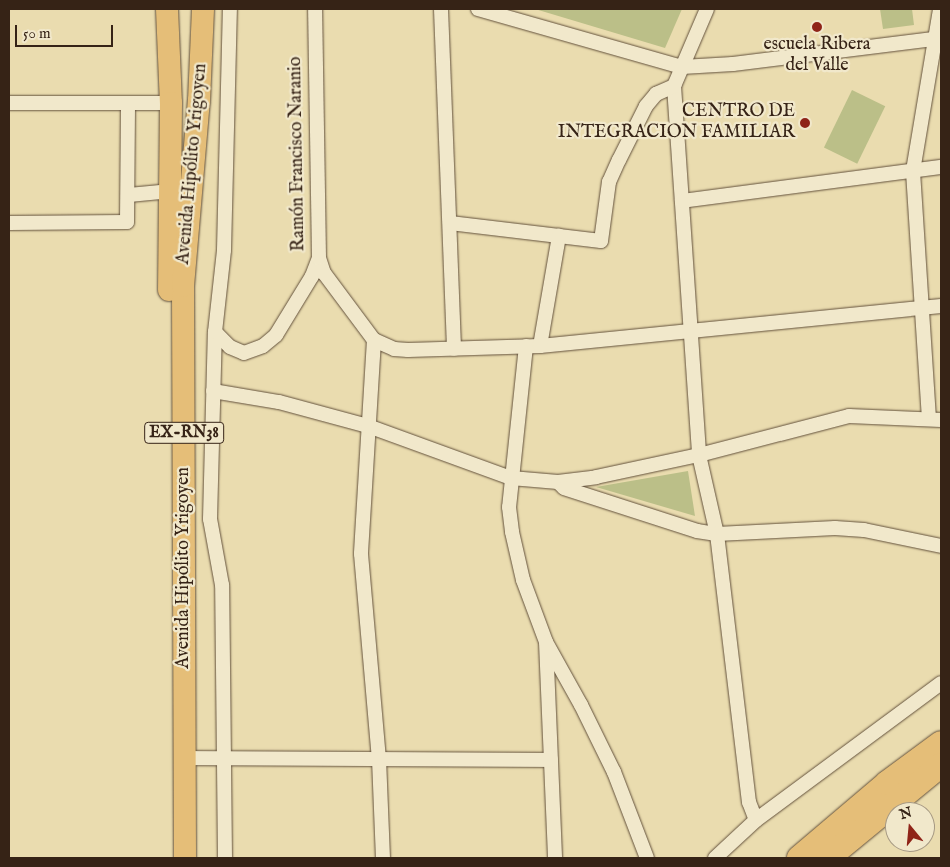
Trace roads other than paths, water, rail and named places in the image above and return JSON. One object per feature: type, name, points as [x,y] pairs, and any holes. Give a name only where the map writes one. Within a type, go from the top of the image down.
[{"type":"highway","points":[[788,858],[941,743]]},
{"type":"highway","points":[[828,858],[941,765]]},
{"type":"highway","points":[[909,802],[941,772]]},
{"type":"highway","points":[[799,858],[887,783]]},
{"type":"highway","points":[[845,858],[885,824]]},
{"type":"main road","name":"Avenida Hipólito Yrigoyen","points":[[167,9],[171,103],[169,858]]},
{"type":"main road","name":"Avenida Hipólito Yrigoyen","points":[[185,858],[182,286],[199,101],[203,9]]},
{"type":"street","points":[[225,858],[222,585],[210,519],[215,332],[224,250],[230,9]]},
{"type":"street","name":"Ramón Francisco Naranio","points":[[215,332],[230,347],[244,353],[263,346],[276,335],[312,276],[319,258],[315,9]]},
{"type":"street","points":[[440,9],[454,349]]},
{"type":"street","points":[[478,9],[682,67],[733,64],[938,38]]},
{"type":"street","points":[[706,9],[674,86],[689,330],[699,455],[717,534],[749,802],[756,820]]},
{"type":"street","points":[[213,391],[279,402],[368,426],[511,478],[558,482],[596,477],[699,455],[849,416],[935,419],[922,308],[913,171],[938,38],[940,9]]},
{"type":"street","points":[[450,223],[601,241],[609,182],[619,160],[646,106],[656,94],[674,86]]},
{"type":"street","points":[[9,103],[171,103]]},
{"type":"street","points":[[9,223],[127,222],[129,195],[128,103]]},
{"type":"street","points":[[682,201],[941,167]]},
{"type":"street","points":[[129,195],[171,191]]},
{"type":"street","points":[[559,236],[533,346],[511,478],[509,506],[512,532],[523,580],[546,642],[581,705],[614,772],[647,858]]},
{"type":"street","points":[[319,258],[324,273],[374,340],[394,349],[533,346],[941,306]]},
{"type":"street","points":[[374,340],[361,554],[379,759],[383,858]]},
{"type":"street","points":[[558,482],[564,488],[696,531],[717,534],[835,528],[864,530],[941,546]]},
{"type":"street","points":[[546,642],[555,858]]},
{"type":"street","points":[[715,858],[756,820],[941,683]]},
{"type":"street","points":[[185,758],[551,760]]},
{"type":"place","name":"escuela Ribera del Valle","points":[[817,27]]},
{"type":"place","name":"CENTRO DE INTEGRACION FAMILIAR","points":[[805,123]]}]
